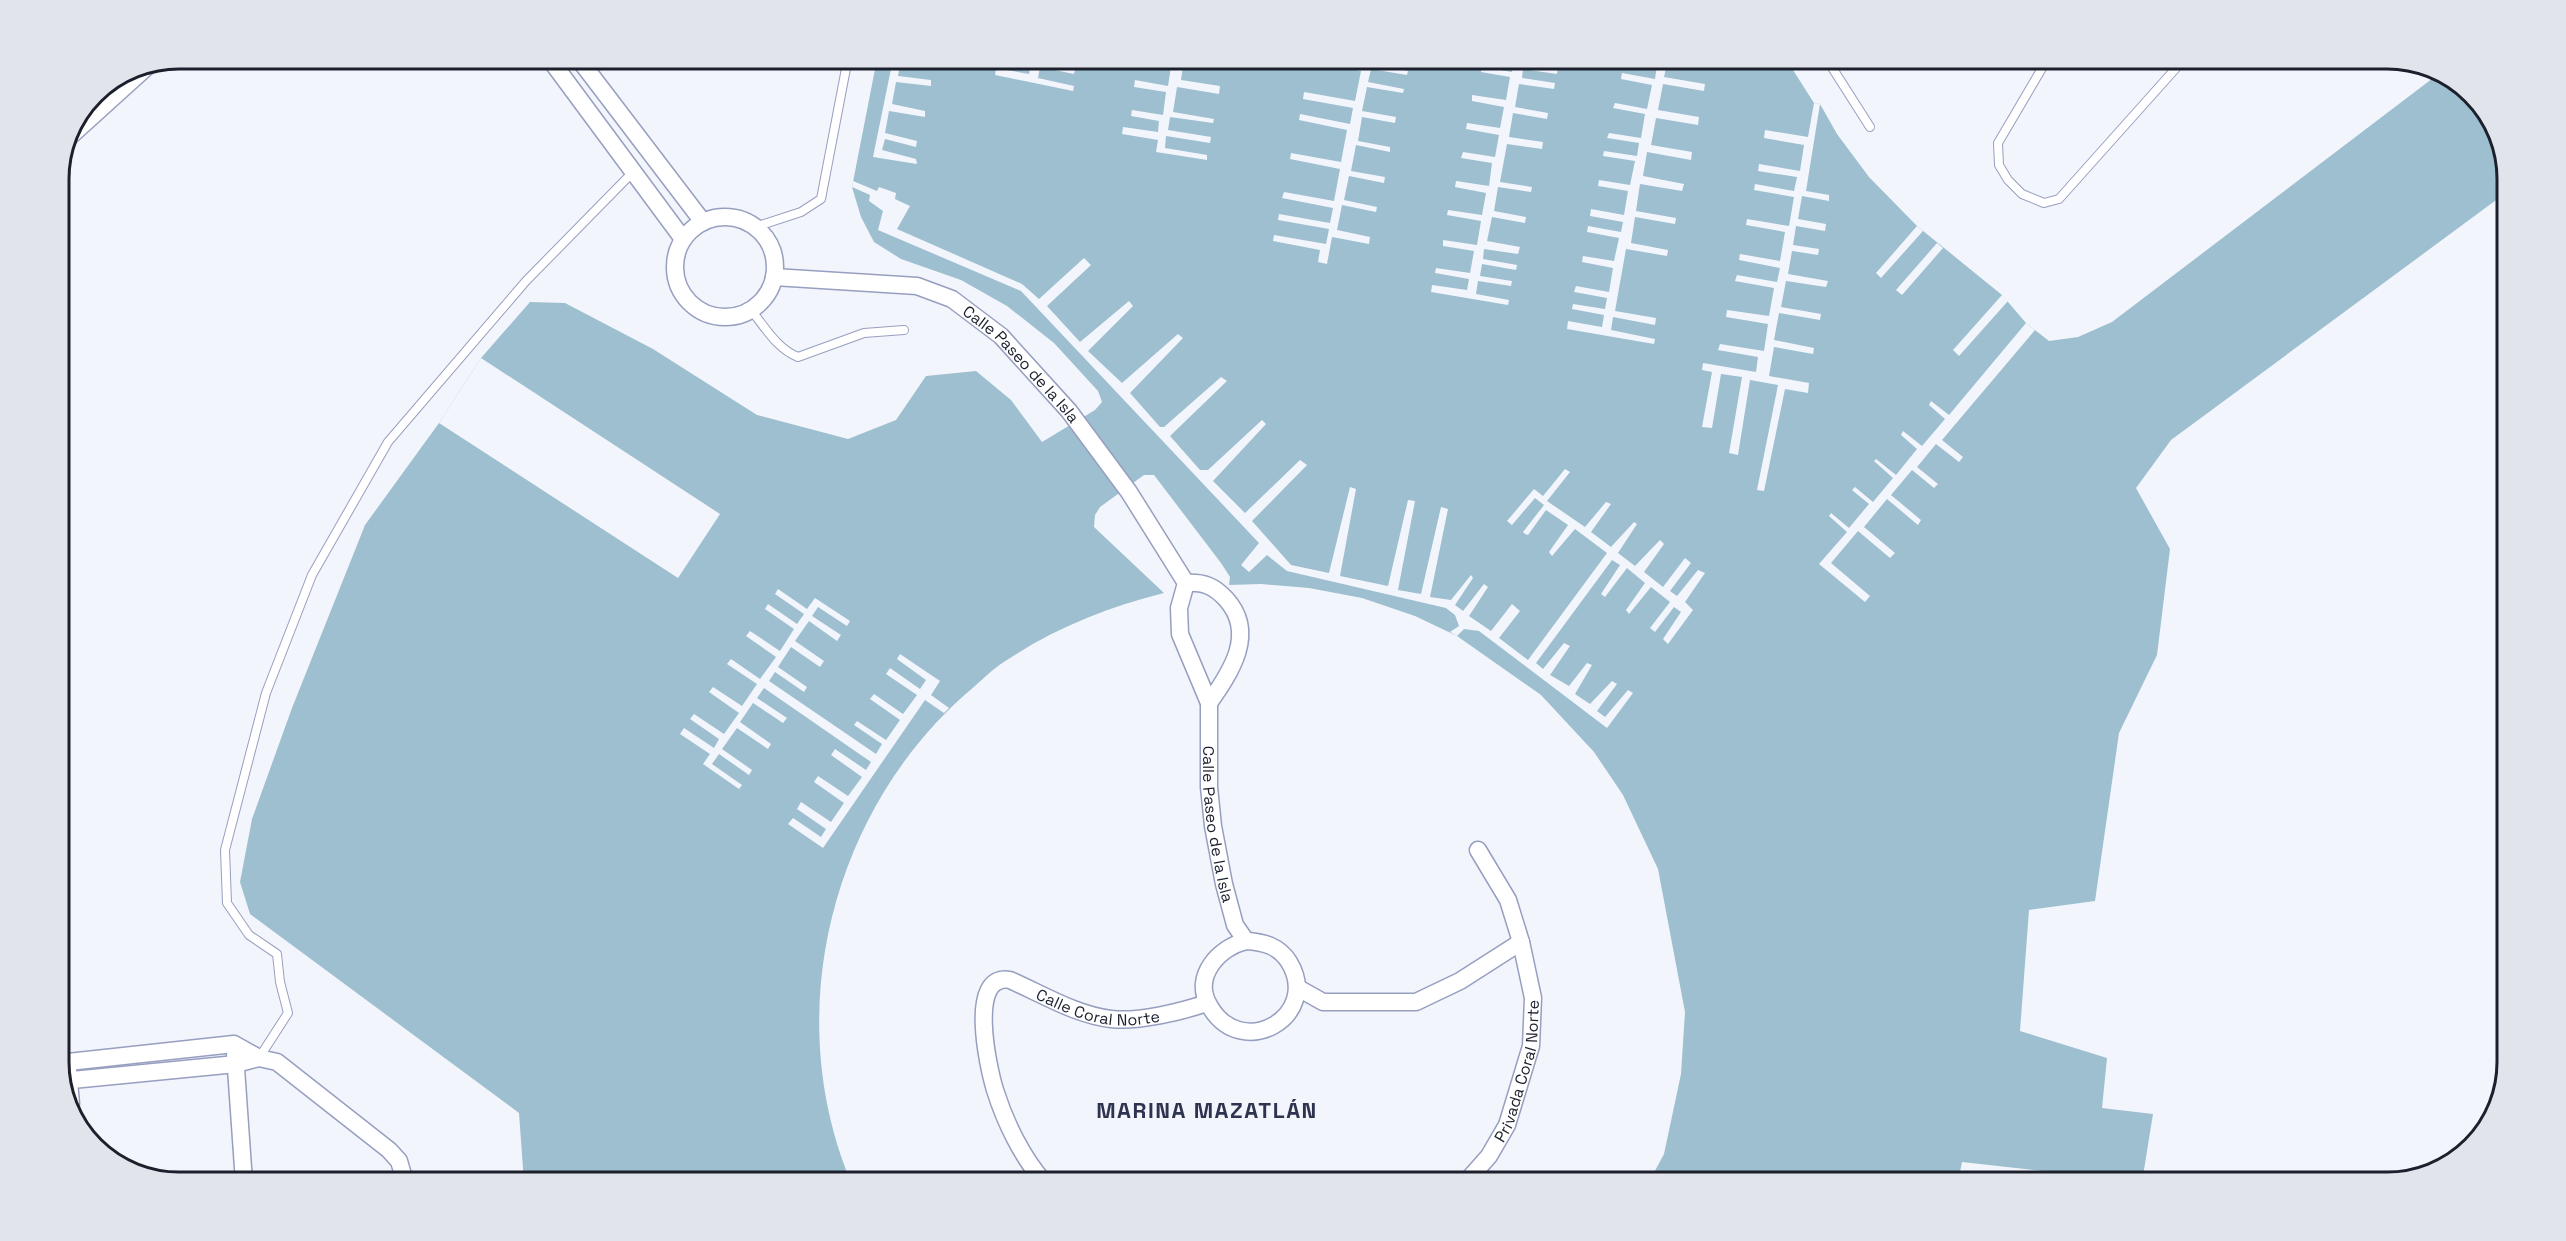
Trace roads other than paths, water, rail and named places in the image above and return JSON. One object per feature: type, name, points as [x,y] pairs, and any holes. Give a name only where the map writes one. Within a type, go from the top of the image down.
[{"type":"street","points":[[557,69],[683,239]]},
{"type":"street","points":[[586,69],[703,222]]},
{"type":"street","points":[[84,123],[134,79]]},
{"type":"street","points":[[729,217],[755,227],[771,249],[774,263],[774,277],[768,292],[751,310],[729,317],[713,316],[698,310],[686,299],[678,285],[674,269],[676,253],[683,239],[703,222],[729,217]]},
{"type":"street","name":"Calle Paseo de la Isla","points":[[774,277],[917,286],[933,290],[952,299],[1001,336],[1069,411],[1129,492],[1186,583],[1179,608],[1180,634],[1209,703],[1209,788],[1213,826],[1224,884],[1236,925],[1246,940]]},
{"type":"street","points":[[1186,583],[1199,582],[1215,587],[1233,607],[1241,627],[1237,658],[1209,703]]},
{"type":"street","name":"Privada Coral Norte","points":[[1475,1172],[1489,1156],[1507,1125],[1531,1046],[1533,998],[1521,942],[1508,900],[1478,850]]},
{"type":"street","points":[[1246,940],[1268,944],[1286,956],[1299,988],[1290,1010],[1283,1019],[1261,1032],[1242,1031],[1225,1025],[1207,1003],[1205,981],[1214,958],[1234,943],[1246,940]]},
{"type":"street","points":[[1299,988],[1323,1002],[1416,1002],[1460,981],[1521,942]]},
{"type":"street","name":"Calle Coral Norte","points":[[1035,1172],[1012,1132],[995,1090],[986,1053],[984,1010],[986,993],[993,983],[1002,978],[1010,980],[1082,1012],[1111,1019],[1182,1012],[1207,1003]]},
{"type":"street","points":[[234,1044],[243,1172]]},
{"type":"street","points":[[69,1062],[234,1044],[259,1058],[277,1062],[389,1150],[399,1161],[402,1172]]},
{"type":"street","points":[[71,1080],[236,1064],[259,1058]]},
{"type":"lane","points":[[755,227],[801,212],[821,198],[846,69]]},
{"type":"lane","points":[[1833,69],[1870,127]]},
{"type":"lane","points":[[2042,69],[1998,143],[1999,165],[2008,180],[2022,195],[2044,203],[2059,199],[2175,69]]},
{"type":"lane","points":[[259,1058],[288,1013],[280,982],[277,954],[249,935],[228,903],[225,850],[266,693],[312,575],[388,442],[526,281],[634,171]]},
{"type":"lane","points":[[751,310],[778,343],[789,354],[798,357],[864,333],[904,330]]},
{"type":"water","points":[[875,69],[1792,69],[1814,103],[1820,104],[1837,134],[1869,177],[1917,226],[2002,295],[2026,323],[2049,341],[2078,337],[2112,322],[2432,79],[2454,92],[2474,112],[2491,144],[2497,172],[2497,199],[2171,440],[2136,488],[2170,549],[2157,655],[2119,733],[2095,901],[2029,910],[2020,1031],[2107,1058],[2102,1108],[2153,1114],[2144,1172],[2052,1172],[1962,1162],[1960,1172],[1654,1172],[1664,1154],[1681,1074],[1685,1012],[1658,869],[1623,795],[1594,752],[1541,695],[1457,636],[1415,616],[1362,598],[1309,588],[1261,584],[1229,585],[1230,577],[1221,563],[1154,475],[1144,475],[1100,507],[1095,515],[1094,527],[1164,593],[1102,612],[1063,628],[994,669],[926,734],[886,789],[854,850],[833,914],[821,981],[820,1049],[830,1116],[848,1172],[523,1172],[519,1113],[250,914],[240,882],[252,819],[292,708],[365,525],[439,423],[481,358],[530,302],[565,303],[653,349],[757,415],[848,439],[896,420],[926,376],[976,371],[1011,400],[1042,442],[1095,410],[1102,402],[1098,391],[1054,343],[1007,306],[961,280],[901,259],[874,242],[861,217],[852,187]]},
{"type":"district","name":"MARINA MAZATLÁN","points":[[1207,1110]]}]
